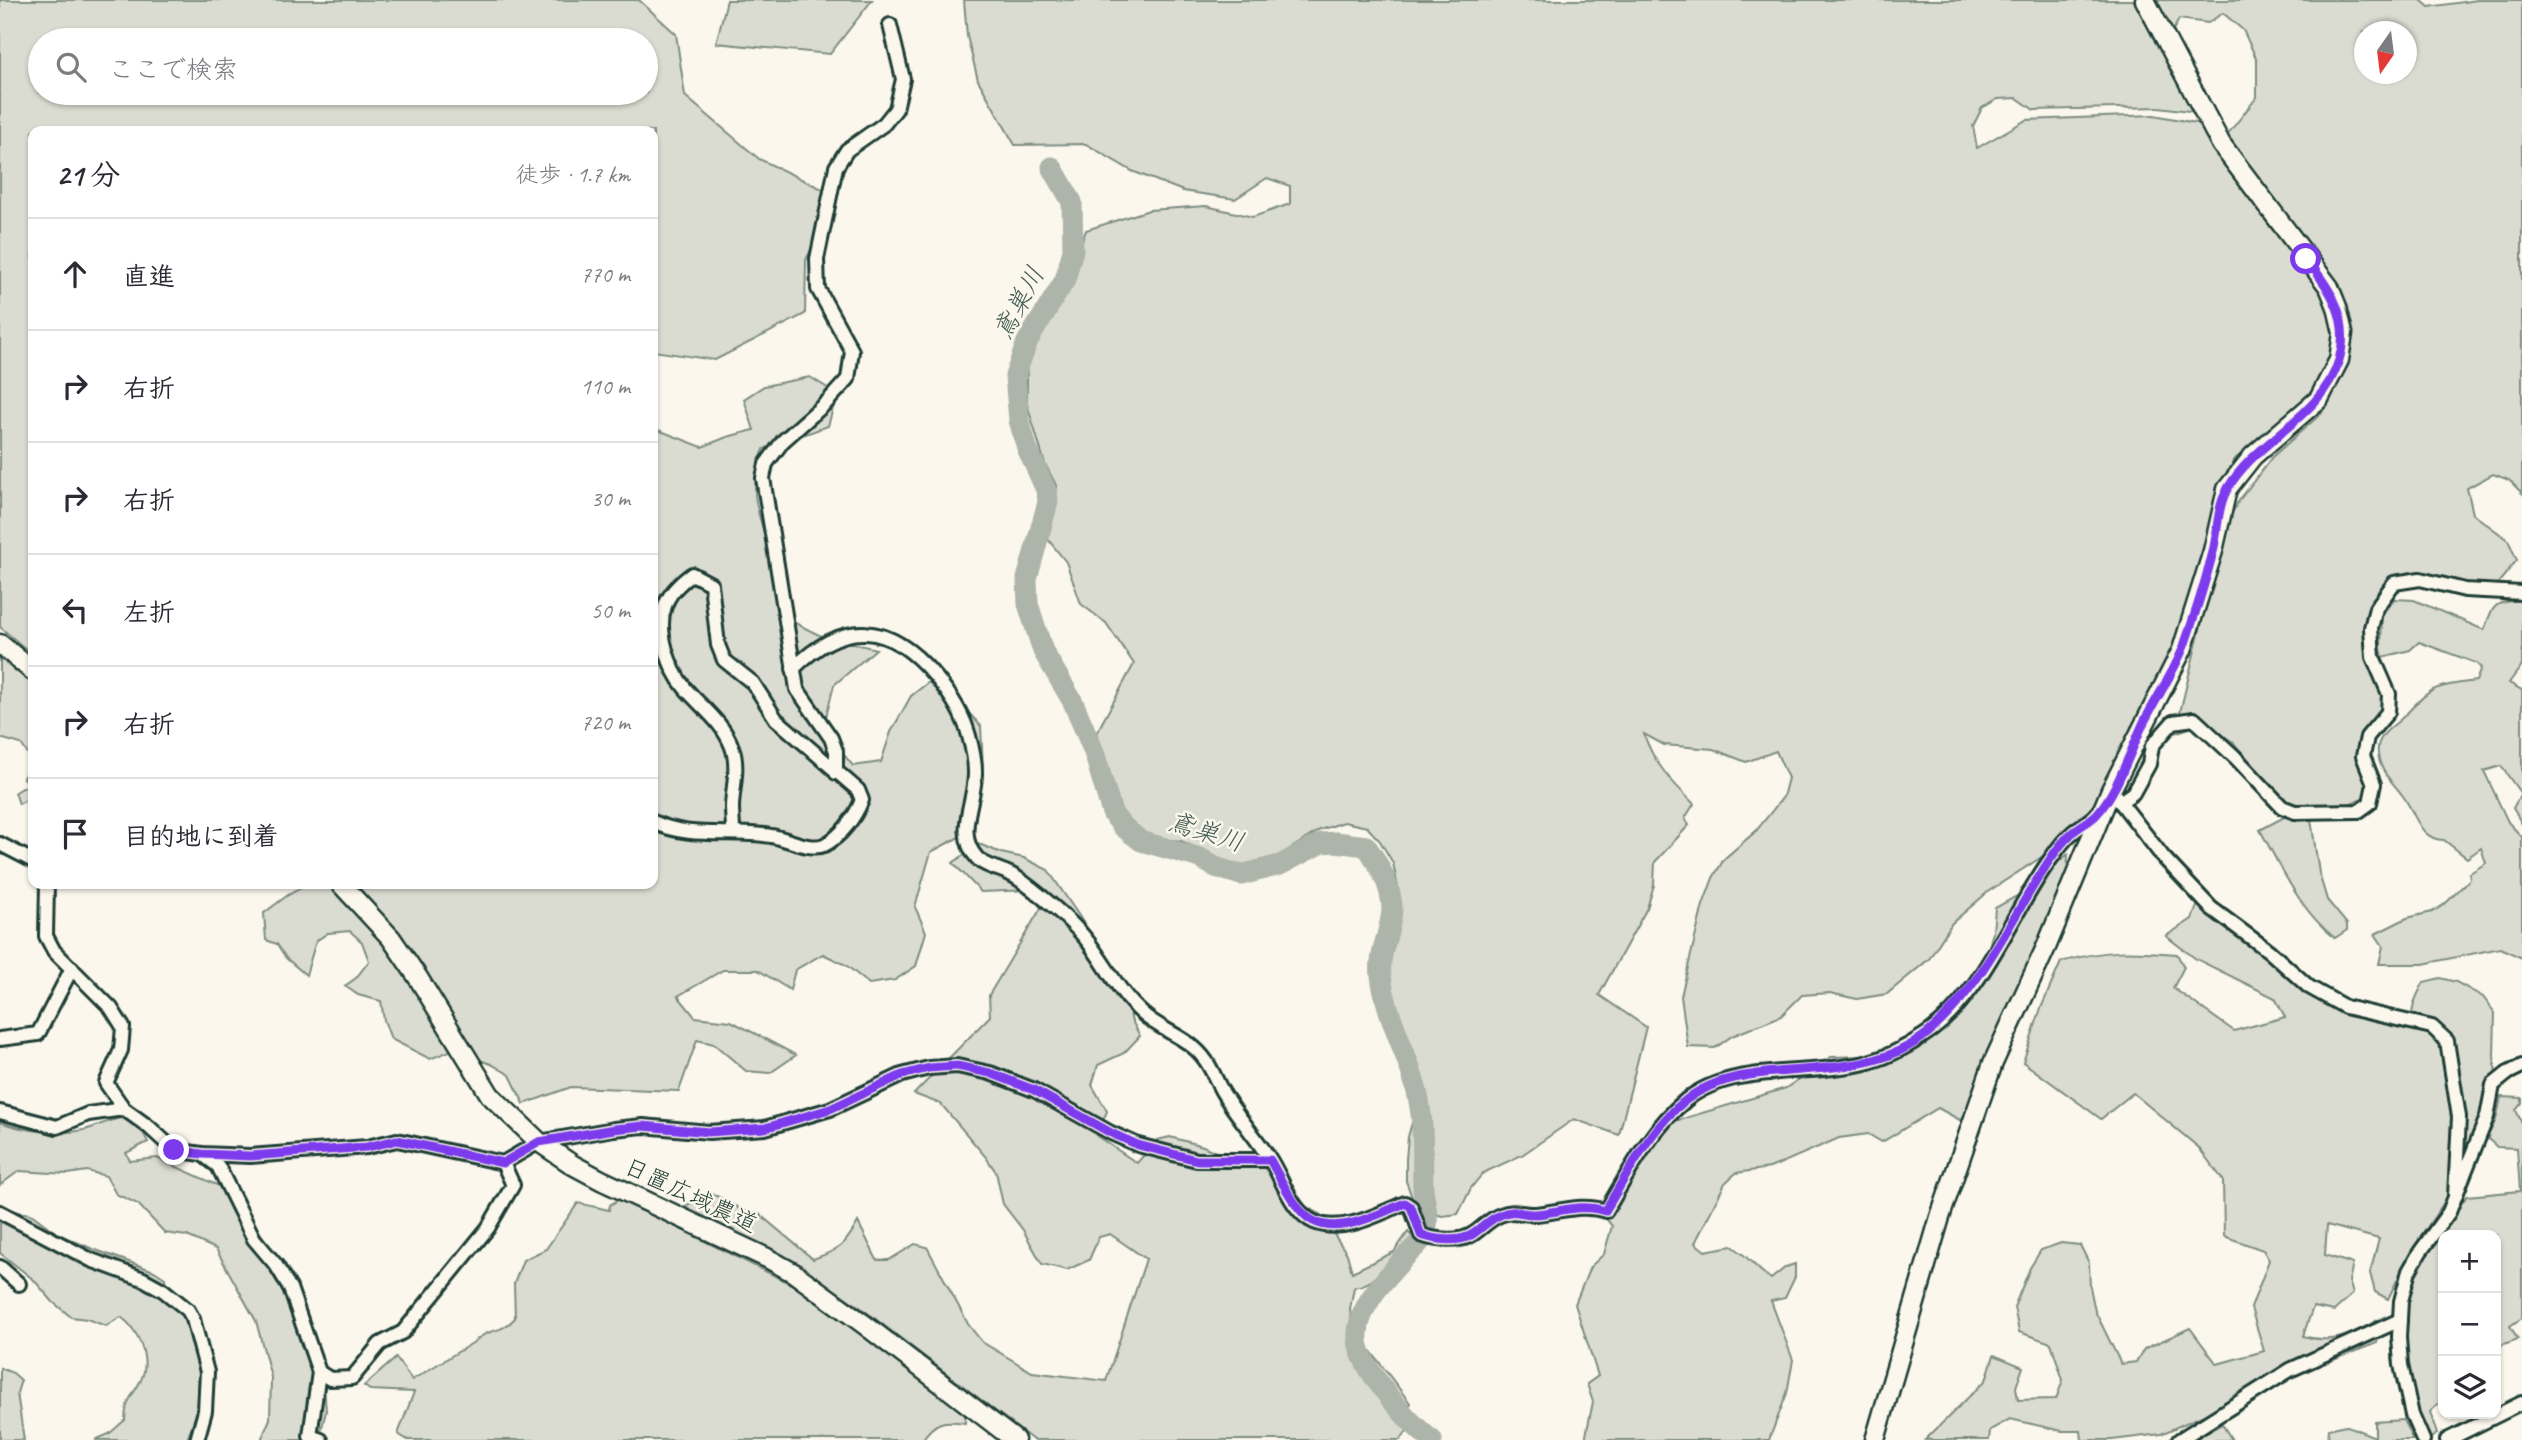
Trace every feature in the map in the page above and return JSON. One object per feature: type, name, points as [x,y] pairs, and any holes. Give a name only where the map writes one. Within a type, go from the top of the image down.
[{"type":"street","points":[[1875,1440],[1940,1217],[1993,1063],[2182,650],[2213,551],[2227,489],[2253,456],[2319,399],[2339,360],[2343,333],[2329,287],[2221,144],[2145,0]]},
{"type":"street","points":[[836,773],[836,751],[831,738],[797,689],[763,478],[766,464],[783,441],[827,402],[848,379],[852,351],[818,289],[817,259],[836,167],[847,150],[884,124],[896,109],[903,79],[890,25]]},
{"type":"street","points":[[658,824],[670,830],[694,834],[733,832],[770,835],[821,846],[841,831],[857,813],[862,800],[858,790],[776,719],[753,683],[724,660],[718,645],[712,584],[692,574],[681,582],[664,608],[663,637],[667,654],[683,685],[721,726],[733,748],[736,775],[732,807],[733,832]]},
{"type":"street","points":[[793,669],[806,656],[831,639],[866,632],[887,636],[901,643],[926,665],[948,691],[963,718],[969,736],[975,774],[966,828],[967,842],[978,860],[1013,875],[1036,892],[1088,941],[1126,998],[1144,1015],[1191,1043],[1206,1060],[1223,1093],[1303,1213],[1313,1222],[1330,1226],[1361,1221],[1405,1203],[1411,1207],[1421,1235],[1434,1240],[1470,1237],[1497,1216],[1515,1210],[1535,1214],[1566,1208],[1598,1208],[1605,1211],[1645,1144],[1664,1121],[1687,1099],[1709,1086],[1757,1075],[1863,1064],[1887,1057],[1926,1035],[1966,993],[1994,953],[2051,858],[2070,835],[2116,796],[2133,793],[2149,764],[2152,746],[2173,722],[2194,719],[2235,757],[2282,807],[2295,812],[2359,811],[2370,803],[2374,784],[2363,756],[2367,737],[2388,712],[2389,694],[2373,657],[2371,628],[2376,608],[2394,583],[2420,579],[2465,590],[2522,593]]},
{"type":"street","points":[[0,644],[28,667]]},
{"type":"street","points":[[2116,796],[2163,857],[2211,908],[2269,951],[2309,988],[2345,1007],[2432,1027],[2447,1041],[2459,1117],[2455,1196]]},
{"type":"street","points":[[0,844],[28,858]]},
{"type":"street","points":[[47,889],[46,936],[54,951],[111,1008],[123,1027],[121,1050],[106,1083],[124,1109],[174,1150],[250,1156],[367,1147],[397,1140],[503,1163],[539,1142],[614,1129],[643,1126],[709,1132],[765,1128],[830,1109],[902,1075],[929,1068],[957,1066],[990,1073],[1034,1090],[1138,1145],[1197,1160],[1270,1160]]},
{"type":"street","name":"日置広域農道","points":[[346,889],[391,938],[490,1095],[539,1142],[601,1180],[794,1273],[1015,1440]]},
{"type":"street","points":[[0,1039],[38,1034],[72,968]]},
{"type":"street","points":[[2423,1440],[2400,1365],[2401,1301],[2409,1271],[2449,1212],[2487,1117],[2493,1085],[2522,1066]]},
{"type":"street","points":[[0,1112],[57,1127],[88,1114],[124,1109]]},
{"type":"street","points":[[202,1154],[218,1166],[254,1239],[276,1265],[290,1288],[319,1372],[310,1436],[321,1440]]},
{"type":"street","points":[[319,1372],[330,1379],[352,1378],[380,1344],[403,1332],[488,1228],[513,1185],[503,1163]]},
{"type":"street","points":[[0,1212],[91,1260],[143,1279],[163,1290],[188,1310],[193,1319],[207,1373],[205,1411],[197,1440]]},
{"type":"street","points":[[0,1267],[19,1284]]},
{"type":"street","points":[[2179,1440],[2290,1370],[2400,1321]]},
{"type":"street","points":[[2447,1440],[2522,1403]]},
{"type":"shaded area","points":[[0,0],[639,0],[676,34],[685,96],[759,159],[837,196],[806,260],[805,314],[715,360],[658,352],[658,126],[28,126],[28,651],[0,627]]},
{"type":"shaded area","points":[[727,0],[872,0],[830,54],[716,43]]},
{"type":"shaded area","points":[[964,0],[2133,0],[2167,46],[2205,113],[2159,107],[2034,110],[2017,98],[1998,99],[1982,108],[1973,126],[1977,148],[2026,120],[2154,115],[2201,124],[2227,167],[2324,290],[2334,324],[2330,362],[2314,389],[2295,410],[2235,459],[2218,491],[2206,577],[2099,820],[1989,891],[1952,923],[1929,959],[1887,994],[1857,999],[1830,993],[1802,995],[1781,1016],[1732,1036],[1715,1048],[1688,1047],[1681,996],[1703,905],[1713,878],[1724,859],[1756,831],[1783,797],[1788,778],[1776,751],[1746,762],[1713,749],[1664,745],[1644,734],[1658,763],[1694,804],[1685,818],[1689,825],[1655,862],[1654,885],[1647,908],[1599,995],[1646,1027],[1619,1135],[1574,1119],[1522,1155],[1483,1173],[1471,1188],[1458,1214],[1442,1216],[1416,1208],[1406,1181],[1408,1137],[1422,1087],[1406,1042],[1383,1006],[1378,993],[1377,957],[1384,921],[1395,903],[1398,887],[1393,863],[1380,841],[1367,827],[1344,822],[1320,830],[1271,861],[1238,867],[1181,841],[1151,838],[1122,813],[1090,769],[1091,743],[1134,664],[1106,623],[1081,604],[1066,562],[1047,538],[1057,487],[1045,464],[1027,404],[1027,368],[1040,335],[1062,300],[1086,230],[1149,210],[1206,206],[1253,217],[1290,204],[1290,186],[1267,178],[1235,199],[1183,191],[1132,171],[1086,144],[1015,145],[978,80],[967,36]]},
{"type":"shaded area","points":[[2150,0],[2421,0],[2429,7],[2477,0],[2522,0],[2522,493],[2509,480],[2493,474],[2467,488],[2473,514],[2508,540],[2517,560],[2495,587],[2412,585],[2393,593],[2368,618],[2386,696],[2386,715],[2369,751],[2366,796],[2343,807],[2305,810],[2283,800],[2233,742],[2204,723],[2175,733],[2225,526],[2238,502],[2272,457],[2322,413],[2346,362],[2347,329],[2224,139],[2257,97],[2257,60],[2243,30],[2223,13],[2208,23],[2179,19],[2171,35]]},
{"type":"shaded area","points":[[810,377],[837,394],[828,426],[764,449],[758,465],[755,493],[759,517],[774,565],[783,617],[819,635],[876,649],[834,685],[823,729],[853,766],[881,762],[891,732],[911,696],[935,677],[981,726],[983,768],[974,829],[931,852],[915,907],[926,932],[916,966],[895,980],[869,984],[846,965],[823,954],[795,970],[790,990],[758,970],[723,970],[678,996],[695,1017],[731,1021],[796,1055],[770,1073],[746,1071],[714,1044],[697,1040],[679,1091],[571,1087],[524,1104],[510,1075],[491,1064],[452,1050],[430,1059],[391,1039],[381,1001],[358,995],[345,986],[356,978],[369,961],[362,942],[350,931],[328,933],[316,941],[306,975],[286,958],[277,944],[266,940],[264,913],[299,889],[658,889],[658,430],[702,447],[754,430],[744,399],[764,386]]},
{"type":"shaded area","points":[[2394,599],[2414,600],[2484,630],[2496,606],[2522,600],[2522,665],[2509,683],[2522,690],[2522,824],[2513,808],[2521,794],[2501,766],[2484,771],[2508,822],[2522,837],[2522,958],[2500,948],[2423,964],[2379,964],[2383,946],[2375,934],[2407,918],[2432,912],[2445,904],[2470,879],[2470,873],[2486,863],[2481,848],[2467,858],[2444,840],[2425,833],[2379,761],[2379,742],[2388,729],[2428,693],[2454,684],[2476,681],[2481,668],[2476,663],[2419,642],[2410,650],[2383,657],[2382,615]]},
{"type":"shaded area","points":[[0,656],[28,676],[28,754],[21,744],[0,738]]},
{"type":"shaded area","points":[[28,768],[28,781],[23,778]]},
{"type":"shaded area","points":[[28,785],[28,799],[19,804],[15,792]]},
{"type":"shaded area","points":[[2286,816],[2311,819],[2319,873],[2327,900],[2347,924],[2347,930],[2335,938],[2301,902],[2260,830]]},
{"type":"shaded area","points":[[979,844],[1024,858],[1048,870],[1129,990],[1131,1019],[1140,1036],[1124,1053],[1098,1065],[1092,1085],[1107,1111],[1097,1136],[1137,1163],[1157,1140],[1170,1137],[1218,1153],[1258,1155],[1281,1192],[1321,1215],[1347,1254],[1352,1272],[1394,1252],[1408,1232],[1414,1238],[1380,1275],[1354,1287],[1350,1309],[1352,1326],[1410,1403],[1407,1431],[1400,1440],[1033,1440],[860,1307],[790,1261],[681,1208],[711,1193],[744,1211],[759,1214],[813,1259],[840,1246],[858,1222],[877,1260],[889,1260],[915,1244],[927,1247],[968,1324],[982,1342],[1032,1372],[1106,1381],[1146,1259],[1110,1234],[1099,1237],[1089,1260],[1067,1270],[1042,1264],[1023,1230],[1003,1204],[996,1172],[985,1156],[941,1104],[914,1094],[990,1016],[989,995],[1041,908],[1030,890],[981,892],[953,863]]},
{"type":"shaded area","points":[[2068,854],[2066,886],[1969,1125],[1938,1108],[1882,1142],[1868,1134],[1839,1138],[1770,1168],[1736,1173],[1725,1183],[1695,1243],[1705,1251],[1732,1246],[1771,1279],[1786,1267],[1795,1264],[1795,1277],[1785,1298],[1771,1301],[1793,1360],[1787,1393],[1769,1440],[1585,1440],[1593,1402],[1587,1384],[1598,1376],[1575,1304],[1590,1267],[1604,1254],[1612,1226],[1607,1220],[1645,1157],[1675,1121],[1786,1088],[1831,1057],[1899,1055],[1980,979],[1993,932],[1995,908],[2017,896]]},
{"type":"shaded area","points":[[2199,901],[2336,1009],[2369,1020],[2412,1029],[2414,1004],[2424,982],[2440,978],[2456,982],[2483,997],[2495,1013],[2495,1111],[2478,1139],[2461,1177],[2410,1253],[2388,1299],[2375,1292],[2370,1273],[2379,1239],[2327,1225],[2325,1255],[2353,1264],[2349,1281],[2353,1294],[2334,1311],[2313,1307],[2303,1336],[2325,1339],[2345,1336],[2384,1317],[2377,1343],[2292,1376],[2161,1434],[2112,1440],[2082,1440],[2081,1431],[2062,1431],[2010,1419],[1990,1430],[1989,1440],[1925,1440],[1986,1380],[1994,1355],[2023,1367],[2016,1387],[2018,1400],[2056,1399],[2063,1380],[2051,1343],[2019,1332],[2014,1307],[2030,1268],[2041,1250],[2061,1243],[2080,1245],[2089,1263],[2095,1311],[2121,1364],[2136,1362],[2144,1349],[2190,1328],[2217,1364],[2264,1351],[2251,1308],[2269,1260],[2263,1250],[2224,1236],[2223,1180],[2198,1147],[2133,1093],[2101,1119],[2023,1062],[2041,1008],[2061,962],[2092,955],[2132,951],[2177,954],[2184,967],[2173,988],[2234,1031],[2285,1017],[2275,998],[2196,959],[2166,936],[2192,919]]},
{"type":"shaded area","points":[[2501,1097],[2522,1098],[2522,1103],[2516,1110],[2522,1124],[2522,1318],[2510,1326],[2518,1339],[2501,1345],[2501,1230],[2442,1230],[2467,1196],[2520,1191],[2517,1148],[2497,1147],[2487,1138],[2496,1120]]},
{"type":"shaded area","points":[[122,1118],[138,1123],[148,1142],[126,1153],[130,1161],[157,1158],[226,1189],[245,1210],[294,1284],[322,1358],[326,1411],[319,1440],[261,1440],[270,1419],[271,1377],[256,1321],[216,1249],[187,1236],[165,1233],[138,1204],[116,1194],[106,1176],[87,1171],[68,1174],[19,1171],[0,1185],[0,1122],[31,1130],[63,1132],[84,1130]]},
{"type":"shaded area","points":[[620,1199],[801,1289],[864,1334],[965,1413],[965,1423],[940,1423],[922,1440],[408,1440],[398,1434],[414,1392],[370,1390],[364,1386],[396,1358],[412,1380],[479,1337],[510,1323],[515,1318],[514,1284],[523,1260],[546,1249],[578,1203],[609,1210],[610,1205]]},
{"type":"shaded area","points":[[0,1204],[16,1212],[31,1214],[58,1234],[154,1271],[165,1278],[168,1301],[184,1316],[194,1344],[199,1371],[198,1408],[187,1440],[95,1440],[109,1434],[125,1420],[128,1402],[144,1372],[141,1345],[133,1329],[121,1317],[106,1326],[71,1317],[53,1302],[34,1280],[0,1253]]},
{"type":"shaded area","points":[[2438,1235],[2438,1404],[2430,1412],[2437,1434],[2429,1439],[2402,1397],[2392,1360],[2396,1308],[2426,1251]]},
{"type":"shaded area","points":[[0,1368],[13,1373],[21,1380],[17,1393],[24,1440],[0,1440]]},
{"type":"shaded area","points":[[2403,1420],[2413,1440],[2328,1440],[2329,1429],[2345,1425],[2375,1437],[2375,1422]]},
{"type":"shaded area","points":[[2222,1424],[2232,1440],[2194,1440]]},
{"type":"waterway","name":"鳶巣川","points":[[1052,167],[1072,202],[1073,250],[1065,280],[1027,342],[1015,376],[1019,420],[1027,448],[1047,492],[1048,502],[1027,579],[1028,604],[1043,651],[1073,702],[1094,752],[1112,813],[1123,827],[1141,841],[1200,858],[1215,867],[1241,875],[1280,865],[1321,843],[1366,846],[1384,875],[1392,909],[1381,959],[1381,976],[1387,1005],[1419,1100],[1427,1225],[1421,1240],[1382,1283],[1367,1305],[1358,1328],[1358,1340],[1361,1352],[1376,1380],[1399,1409],[1432,1440]]},
{"type":"route","points":[[174,1150],[250,1156],[367,1147],[397,1140],[503,1163],[539,1142],[614,1129],[643,1126],[709,1132],[765,1128],[830,1109],[902,1075],[929,1068],[957,1066],[990,1073],[1034,1090],[1138,1145],[1197,1160],[1270,1160],[1303,1213],[1313,1222],[1330,1226],[1369,1218],[1405,1203],[1411,1207],[1421,1235],[1434,1240],[1470,1237],[1497,1216],[1515,1210],[1535,1214],[1566,1208],[1598,1208],[1605,1211],[1645,1144],[1687,1099],[1709,1086],[1723,1082],[1757,1075],[1863,1064],[1887,1057],[1926,1035],[1953,1010],[1966,993],[1994,953],[2051,858],[2070,835],[2096,814],[2111,790],[2182,650],[2213,551],[2227,489],[2253,456],[2319,399],[2339,360],[2343,333],[2337,307],[2329,287],[2306,259]]}]
